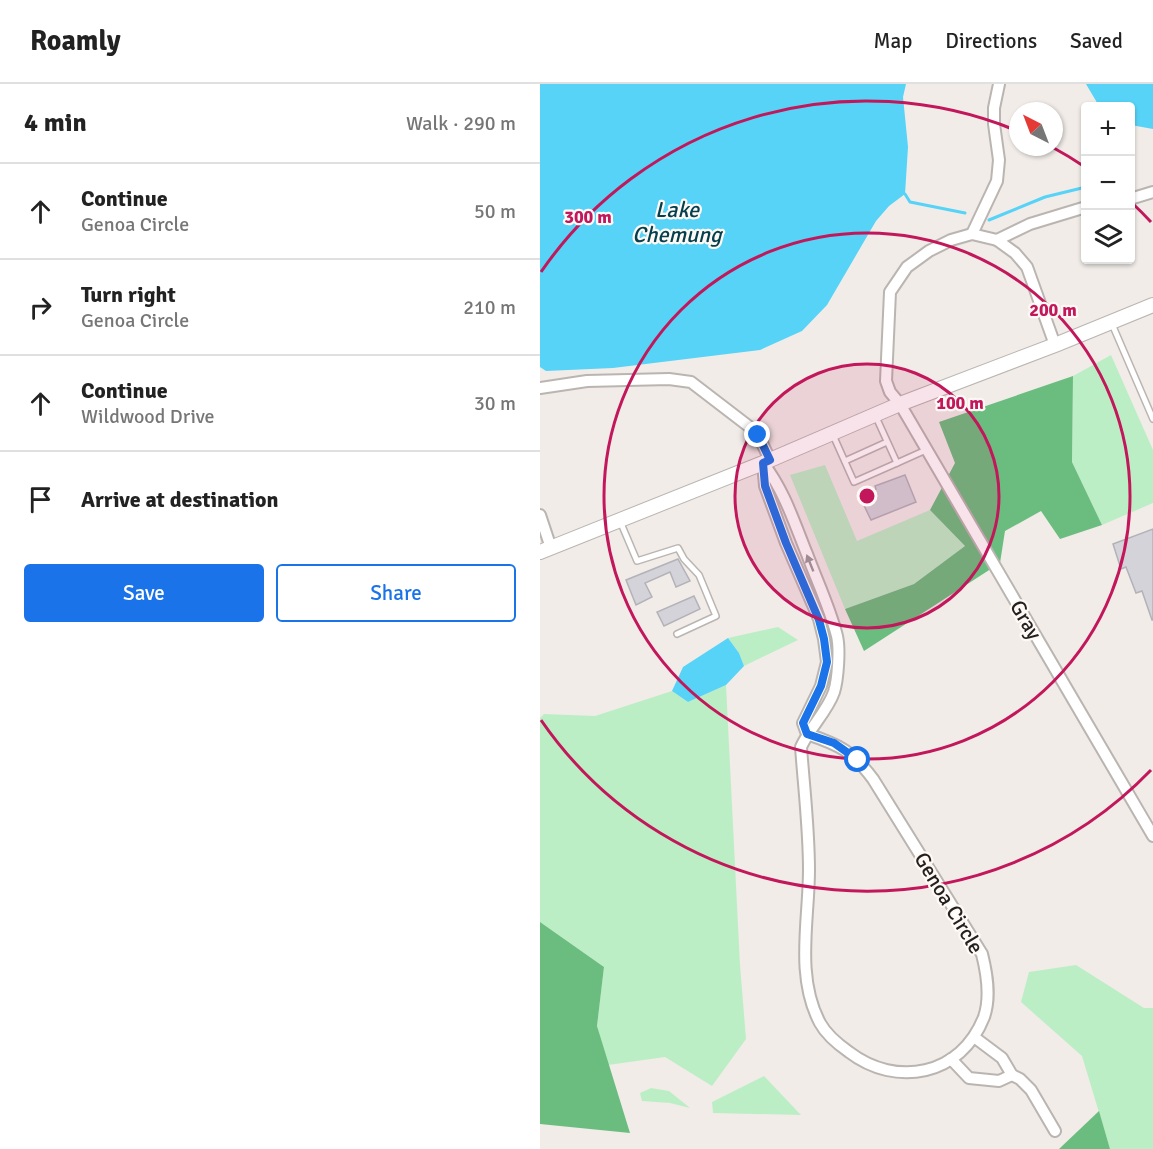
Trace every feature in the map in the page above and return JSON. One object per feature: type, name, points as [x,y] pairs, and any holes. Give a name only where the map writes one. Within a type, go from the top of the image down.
[{"type":"main road","points":[[545,550],[767,461],[900,404],[1153,305]]},
{"type":"street","points":[[999,84],[994,108],[999,160],[997,181],[972,234],[997,240],[1016,253],[1027,267],[1055,345]]},
{"type":"street","points":[[1135,198],[1153,192]]},
{"type":"street","points":[[997,240],[1030,224],[1081,209]]},
{"type":"street","name":"Gray","points":[[972,234],[951,240],[929,251],[907,267],[890,292],[886,381],[890,392],[900,404],[1153,836]]},
{"type":"street","points":[[540,388],[587,381],[669,379],[691,382],[752,428],[762,443],[767,461]]},
{"type":"street","name":"Genoa Circle","points":[[767,461],[789,509],[838,639],[832,663],[803,723],[807,734],[801,747],[809,869],[805,968],[811,1000],[821,1024],[840,1046],[858,1059],[876,1067],[905,1073],[929,1071],[951,1059],[974,1037],[984,1016],[988,997],[987,973],[982,954],[873,779],[858,760],[834,743],[807,734]]},
{"type":"street","name":"Genoa Circle","points":[[767,461],[765,486],[832,663]]},
{"type":"street","points":[[776,514],[789,509]]},
{"type":"street","points":[[540,515],[545,550]]},
{"type":"street","points":[[809,598],[822,593]]},
{"type":"street","points":[[974,1037],[1002,1058],[1012,1075],[1031,1090],[1055,1131]]},
{"type":"street","points":[[951,1059],[969,1078],[999,1081],[1012,1075]]},
{"type":"lane","points":[[1111,322],[1153,419]]},
{"type":"lane","points":[[875,415],[897,463]]},
{"type":"lane","points":[[832,433],[854,482],[926,450]]},
{"type":"lane","points":[[844,461],[887,442]]},
{"type":"lane","points":[[619,520],[638,561],[678,548],[684,559],[699,575],[716,616],[677,634]]},
{"type":"green space","points":[[1111,355],[1153,450],[1153,503],[1102,525],[1072,462],[1073,376]]},
{"type":"green space","points":[[1073,376],[1072,462],[1102,525],[1060,539],[1041,511],[1005,531],[1000,563],[864,651],[845,609],[914,584],[965,546],[930,510],[955,463],[939,422]]},
{"type":"green space","points":[[825,465],[857,541],[930,510],[965,546],[914,584],[845,609],[790,475]]},
{"type":"green space","points":[[778,627],[798,640],[744,666],[739,653],[728,638]]},
{"type":"green space","points":[[726,685],[740,965],[746,1039],[712,1086],[665,1057],[608,1065],[597,1026],[604,967],[540,922],[540,718],[544,714],[595,716],[672,691],[688,702]]},
{"type":"green space","points":[[540,922],[604,967],[597,1026],[630,1133],[540,1124]]},
{"type":"green space","points":[[1076,965],[1144,1008],[1153,1008],[1153,1149],[1110,1149],[1082,1056],[1021,1002],[1029,972]]},
{"type":"green space","points":[[764,1076],[801,1115],[713,1113],[712,1102]]},
{"type":"green space","points":[[651,1088],[669,1091],[690,1108],[670,1103],[642,1101],[640,1093]]},
{"type":"green space","points":[[1099,1111],[1110,1149],[1059,1149]]},
{"type":"water","name":"Lake Chemung","points":[[540,84],[906,84],[903,97],[908,147],[905,194],[889,206],[876,221],[827,305],[802,331],[760,350],[613,368],[546,371],[540,367]]},
{"type":"water","points":[[1086,84],[1153,84],[1153,129],[1135,126],[1135,102],[1097,102]]},
{"type":"water","points":[[728,638],[739,653],[744,666],[726,685],[688,702],[672,691],[683,667]]},
{"type":"building","points":[[905,475],[916,502],[871,520],[859,495],[876,489],[875,486]]},
{"type":"building","points":[[1153,529],[1152,620],[1142,591],[1136,593],[1126,567],[1121,569],[1113,544]]},
{"type":"building","points":[[678,559],[690,581],[676,587],[670,572],[645,583],[652,597],[636,605],[626,580]]},
{"type":"building","points":[[694,596],[700,609],[664,626],[657,612]]},
{"type":"waterway","points":[[989,220],[1045,197],[1081,188]]},
{"type":"waterway","points":[[905,194],[910,202],[965,213]]},
{"type":"route","points":[[758,435],[770,460],[763,463],[765,486],[786,543],[819,620],[824,639],[827,662],[821,686],[803,723],[807,734],[834,743],[858,760]]}]
